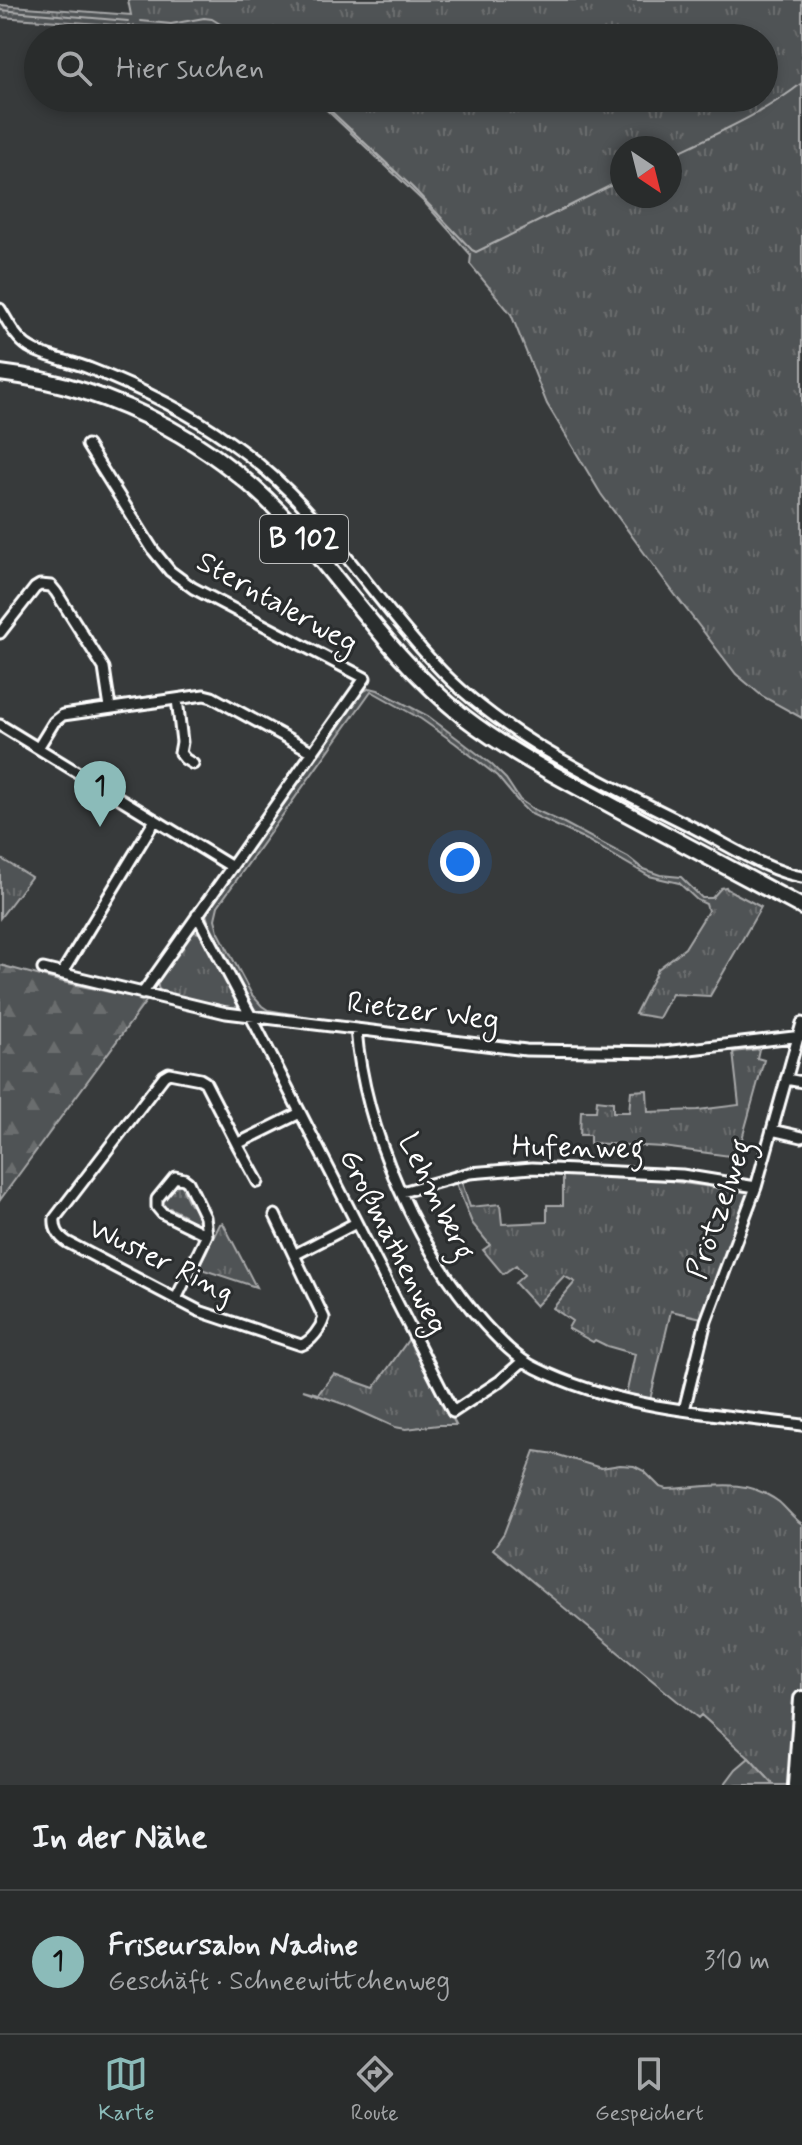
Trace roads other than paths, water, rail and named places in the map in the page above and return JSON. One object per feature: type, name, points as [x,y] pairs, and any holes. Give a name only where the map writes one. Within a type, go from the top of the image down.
[{"type":"main road","name":"B 102","points":[[0,373],[55,383],[112,401],[159,422],[217,458],[281,513],[419,676],[465,717],[535,765],[802,907]]},
{"type":"main road","name":"B 102","points":[[656,829],[705,846],[802,897]]},
{"type":"main road","points":[[796,1785],[802,1699]]},
{"type":"street","points":[[0,309],[26,346],[92,369],[168,404],[245,452],[317,519],[434,663],[495,717],[564,760],[663,812],[775,869],[802,877]]},
{"type":"street","name":"Sterntalerweg","points":[[87,445],[153,550],[178,577],[193,588],[365,678],[142,994]]},
{"type":"street","points":[[0,633],[32,591],[40,585],[51,586],[104,668],[110,708]]},
{"type":"street","points":[[38,748],[60,717],[204,695],[313,752]]},
{"type":"street","points":[[177,699],[182,742],[180,753],[193,764]]},
{"type":"street","points":[[0,725],[232,867]]},
{"type":"street","points":[[62,973],[155,820]]},
{"type":"street","points":[[197,915],[250,1016]]},
{"type":"street","name":"Rietzer Weg","points":[[43,969],[226,1013],[526,1050],[604,1053],[686,1051],[801,1036]]},
{"type":"street","name":"Großmathenweg","points":[[250,1016],[453,1412],[500,1381],[523,1361]]},
{"type":"street","name":"Prötzelweg","points":[[684,1410],[709,1313],[756,1187],[801,1036],[802,1023]]},
{"type":"street","name":"Lehmberg","points":[[356,1029],[369,1104],[402,1192],[428,1247],[454,1287],[487,1327],[523,1361],[592,1391],[639,1403],[802,1425]]},
{"type":"street","name":"Wuster Ring","points":[[258,1182],[205,1082],[169,1073],[55,1218],[55,1228],[62,1239],[210,1315],[304,1345],[322,1325],[324,1318],[275,1215]]},
{"type":"street","points":[[786,1079],[802,1082]]},
{"type":"street","points":[[237,1144],[300,1113]]},
{"type":"street","points":[[772,1130],[802,1137]]},
{"type":"street","name":"Hufenweg","points":[[402,1192],[470,1173],[547,1167],[682,1175],[756,1187]]},
{"type":"street","points":[[176,1299],[207,1235],[205,1217],[188,1182],[175,1177],[157,1199],[157,1207],[162,1213],[207,1235]]},
{"type":"street","points":[[294,1255],[356,1223]]},
{"type":"waterway","points":[[0,10],[128,21]]},
{"type":"waterway","points":[[171,24],[204,18],[220,24]]},
{"type":"waterway","points":[[141,21],[171,24]]},
{"type":"waterway","points":[[778,100],[802,83]]},
{"type":"waterway","points":[[332,112],[476,252],[610,186]]},
{"type":"waterway","points":[[682,150],[758,112]]},
{"type":"place","name":"Friseursalon Nadine","points":[[100,827]]}]
